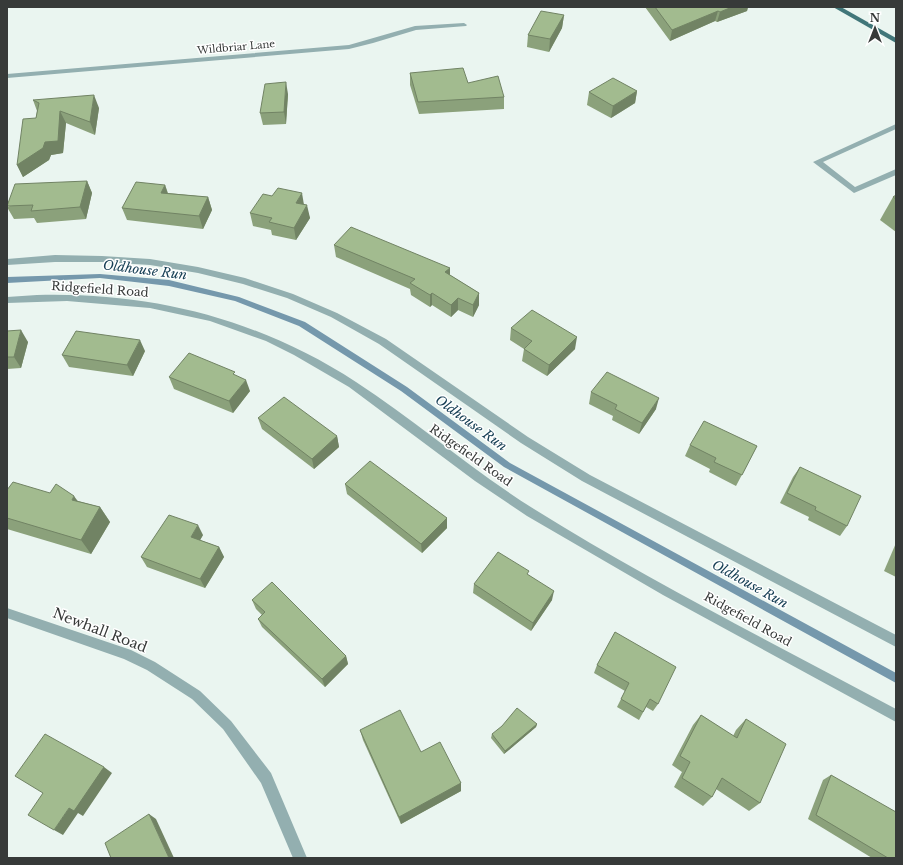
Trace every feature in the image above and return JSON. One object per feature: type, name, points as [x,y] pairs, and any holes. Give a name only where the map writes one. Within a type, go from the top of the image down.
[{"type":"main road","points":[[836,7],[896,41]]},
{"type":"street","name":"Wildbriar Lane","points":[[7,76],[349,47],[371,42],[415,28],[464,25]]},
{"type":"street","points":[[896,126],[817,162],[854,190],[896,172]]},
{"type":"street","points":[[7,262],[63,258],[108,258],[186,267],[263,286],[324,310],[376,338],[550,457],[896,641]]},
{"type":"street","name":"Ridgefield Road","points":[[7,300],[63,298],[119,300],[163,306],[207,316],[242,327],[290,347],[366,395],[456,462],[527,510],[587,546],[896,716]]},
{"type":"street","name":"Newhall Road","points":[[7,613],[127,654],[151,666],[196,695],[227,725],[266,778],[300,858]]},
{"type":"building","points":[[655,7],[732,7],[720,12],[718,11],[672,30]]},
{"type":"building","points":[[541,11],[564,15],[550,39],[528,35]]},
{"type":"building","points":[[463,68],[468,83],[498,76],[504,97],[418,102],[410,73]]},
{"type":"building","points":[[613,78],[637,91],[613,106],[589,92]]},
{"type":"building","points":[[286,82],[284,112],[260,113],[265,84]]},
{"type":"building","points":[[94,95],[90,122],[60,111],[58,141],[45,142],[43,148],[17,165],[23,119],[36,118],[39,103],[33,100]]},
{"type":"building","points":[[87,181],[80,207],[31,211],[33,205],[7,206],[15,184]]},
{"type":"building","points":[[136,182],[165,185],[161,193],[208,197],[199,216],[122,208]]},
{"type":"building","points":[[278,188],[302,193],[296,203],[307,205],[294,228],[269,222],[272,218],[250,213],[263,194],[272,196]]},
{"type":"building","points":[[351,227],[450,268],[445,272],[479,293],[473,305],[458,298],[451,305],[432,293],[430,295],[410,283],[415,279],[334,245]]},
{"type":"building","points":[[532,310],[577,337],[549,365],[524,349],[532,341],[511,328]]},
{"type":"building","points":[[21,330],[14,357],[7,357],[7,331]]},
{"type":"building","points":[[76,331],[140,340],[127,365],[62,355]]},
{"type":"building","points":[[189,353],[235,372],[233,374],[246,380],[229,401],[169,377]]},
{"type":"building","points":[[607,372],[659,398],[642,423],[615,409],[617,405],[591,392]]},
{"type":"building","points":[[284,397],[337,436],[312,459],[258,418]]},
{"type":"building","points":[[704,421],[757,446],[742,475],[714,462],[716,458],[690,445]]},
{"type":"building","points":[[370,461],[447,518],[421,544],[345,484]]},
{"type":"building","points":[[800,467],[861,496],[847,526],[815,510],[816,507],[787,493]]},
{"type":"building","points":[[13,482],[50,493],[56,484],[74,496],[72,500],[100,507],[81,540],[7,518],[7,490]]},
{"type":"building","points":[[169,515],[198,525],[191,537],[219,547],[200,579],[141,557]]},
{"type":"building","points":[[498,552],[529,571],[527,574],[554,591],[533,623],[474,584]]},
{"type":"building","points":[[272,582],[346,656],[322,679],[258,619],[265,612],[252,600]]},
{"type":"building","points":[[615,632],[676,667],[658,704],[650,699],[643,712],[621,699],[629,683],[597,665]]},
{"type":"building","points":[[517,708],[537,724],[505,751],[492,734],[502,726]]},
{"type":"building","points":[[400,710],[421,752],[440,742],[461,783],[399,817],[360,730]]},
{"type":"building","points":[[701,715],[737,738],[746,719],[786,744],[760,803],[722,778],[712,797],[682,778],[690,762],[680,756]]},
{"type":"building","points":[[45,734],[104,767],[74,811],[69,808],[54,830],[28,815],[43,793],[15,776]]},
{"type":"building","points":[[831,775],[896,812],[896,858],[888,858],[816,815]]},
{"type":"building","points":[[149,814],[169,858],[111,858],[105,843]]},
{"type":"waterway","name":"Oldhouse Run","points":[[7,280],[100,276],[169,283],[236,299],[302,324],[404,389],[507,465],[896,678]]}]
